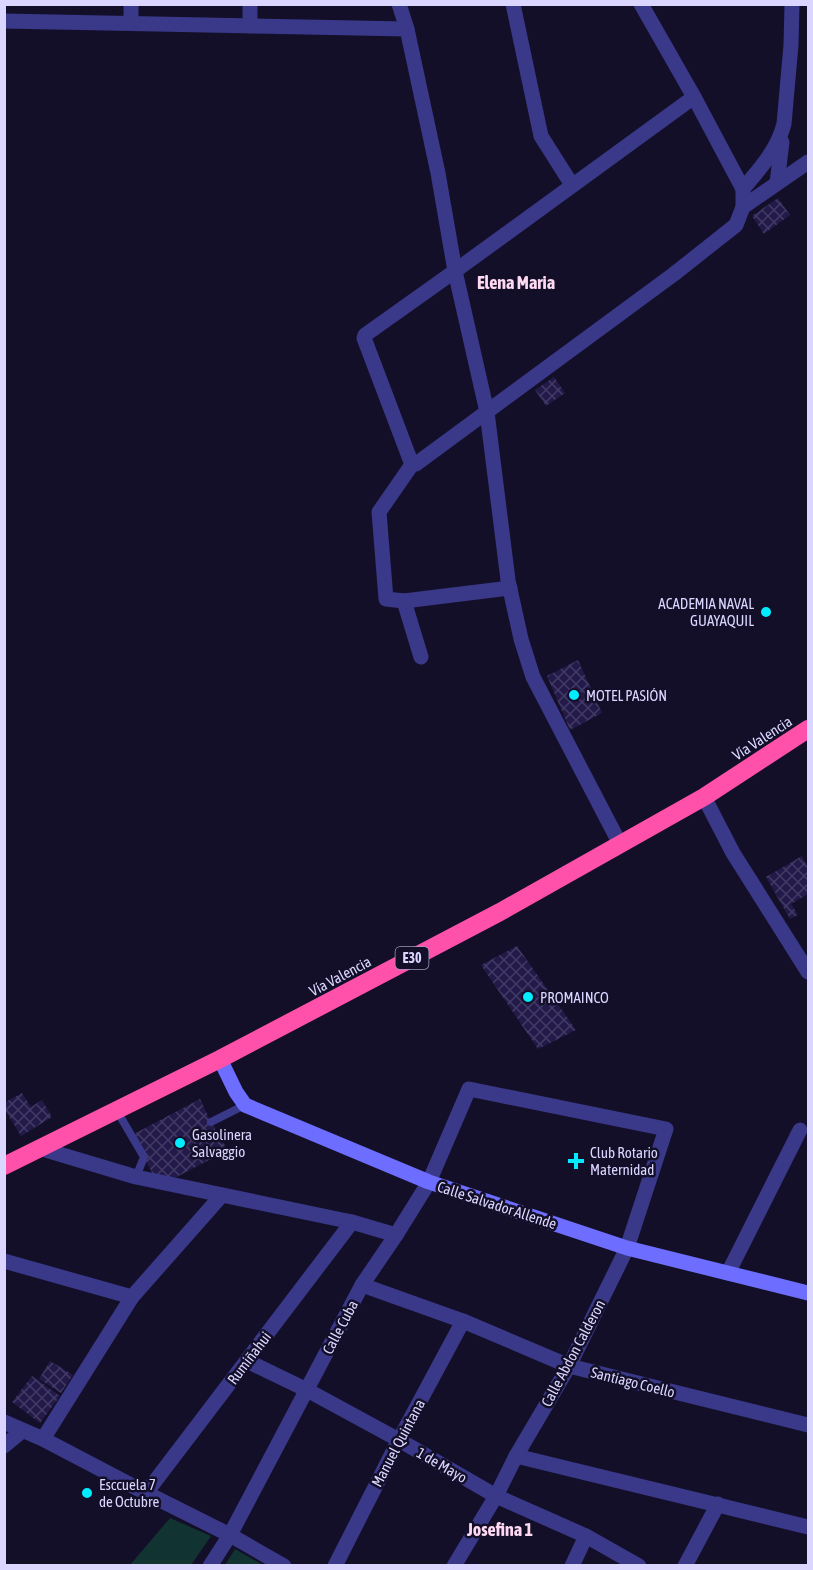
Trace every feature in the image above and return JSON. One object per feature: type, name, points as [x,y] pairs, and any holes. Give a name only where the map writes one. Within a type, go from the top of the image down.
[{"type":"highway","name":"Vía Valencia","points":[[4,1166],[220,1059],[500,912],[704,796],[808,729]]},
{"type":"street","points":[[131,4],[131,23]]},
{"type":"street","points":[[250,4],[250,26]]},
{"type":"street","points":[[513,4],[541,136],[572,185]]},
{"type":"street","points":[[510,588],[404,601],[386,598],[379,512],[413,464],[674,274],[736,225],[743,207],[743,189],[641,4]]},
{"type":"street","points":[[777,183],[791,45],[792,4]]},
{"type":"street","points":[[403,6],[438,173],[455,272],[487,412],[508,579],[521,639],[533,677],[620,844]]},
{"type":"street","points":[[4,21],[407,28]]},
{"type":"street","points":[[413,464],[363,338],[694,97]]},
{"type":"street","points":[[743,189],[773,152],[781,137],[784,124]]},
{"type":"street","points":[[743,207],[808,162]]},
{"type":"street","points":[[404,601],[421,657]]},
{"type":"street","points":[[704,796],[734,853],[808,972]]},
{"type":"street","points":[[220,1059],[245,1105]]},
{"type":"street","name":"Calle Cuba","points":[[210,1566],[230,1535],[362,1285],[429,1182],[469,1089],[666,1129]]},
{"type":"street","name":"Calle Salvador Allende","points":[[245,1105],[429,1182],[627,1248],[808,1293]]},
{"type":"street","name":"Calle Abdon Calderon","points":[[454,1566],[569,1366],[627,1248],[666,1129]]},
{"type":"street","points":[[728,1273],[800,1130]]},
{"type":"street","points":[[39,1148],[135,1177],[352,1222],[396,1235]]},
{"type":"street","points":[[44,1439],[132,1297],[222,1195]]},
{"type":"street","name":"Rumiñahui","points":[[146,1493],[352,1222]]},
{"type":"street","points":[[4,1261],[132,1297]]},
{"type":"street","name":"Santiago Coello","points":[[362,1285],[463,1321],[569,1366],[808,1425]]},
{"type":"street","name":"Manuel Quintana","points":[[335,1566],[463,1321]]},
{"type":"street","name":"1 de Mayo","points":[[247,1361],[307,1390],[496,1496],[586,1536],[639,1566]]},
{"type":"street","points":[[4,1422],[44,1439],[230,1535],[284,1566]]},
{"type":"street","points":[[4,1446],[22,1431]]},
{"type":"street","points":[[516,1456],[808,1527]]},
{"type":"street","points":[[685,1566],[718,1504]]},
{"type":"street","points":[[572,1566],[586,1536]]},
{"type":"lane","points":[[211,1122],[245,1105]]},
{"type":"lane","points":[[117,1111],[144,1157],[135,1177]]},
{"type":"green space","points":[[170,1518],[211,1536],[191,1565],[130,1565]]},
{"type":"green space","points":[[235,1549],[263,1565],[225,1565]]},
{"type":"building","points":[[778,198],[790,215],[764,234],[752,216]]},
{"type":"building","points":[[554,377],[565,393],[546,406],[535,390]]},
{"type":"building","name":"MOTEL PASIÓN","points":[[578,660],[602,713],[570,730],[547,676]]},
{"type":"building","points":[[802,856],[808,868],[808,894],[791,904],[798,915],[790,919],[766,877]]},
{"type":"building","name":"PROMAINCO","points":[[517,946],[576,1030],[538,1049],[481,965]]},
{"type":"building","points":[[22,1093],[31,1107],[42,1100],[52,1117],[21,1136],[4,1108],[4,1103]]},
{"type":"building","name":"Gasolinera Salvaggio","points":[[200,1099],[228,1150],[171,1180],[155,1178],[132,1135]]},
{"type":"building","points":[[50,1361],[73,1375],[61,1393],[39,1379]]},
{"type":"building","points":[[32,1376],[60,1396],[40,1423],[12,1402]]},
{"type":"place","name":"ACADEMIA NAVAL GUAYAQUIL","points":[[766,612]]},
{"type":"place","name":"MOTEL PASIÓN","points":[[574,695]]},
{"type":"place","name":"PROMAINCO","points":[[528,997]]},
{"type":"place","name":"Gasolinera Salvaggio","points":[[180,1143]]},
{"type":"place","name":"Club Rotario Maternidad","points":[[576,1161]]},
{"type":"place","name":"Esccuela 7 de Octubre","points":[[87,1493]]},
{"type":"district","name":"Elena Maria","points":[[516,282]]},
{"type":"district","name":"Josefina 1","points":[[500,1529]]}]
